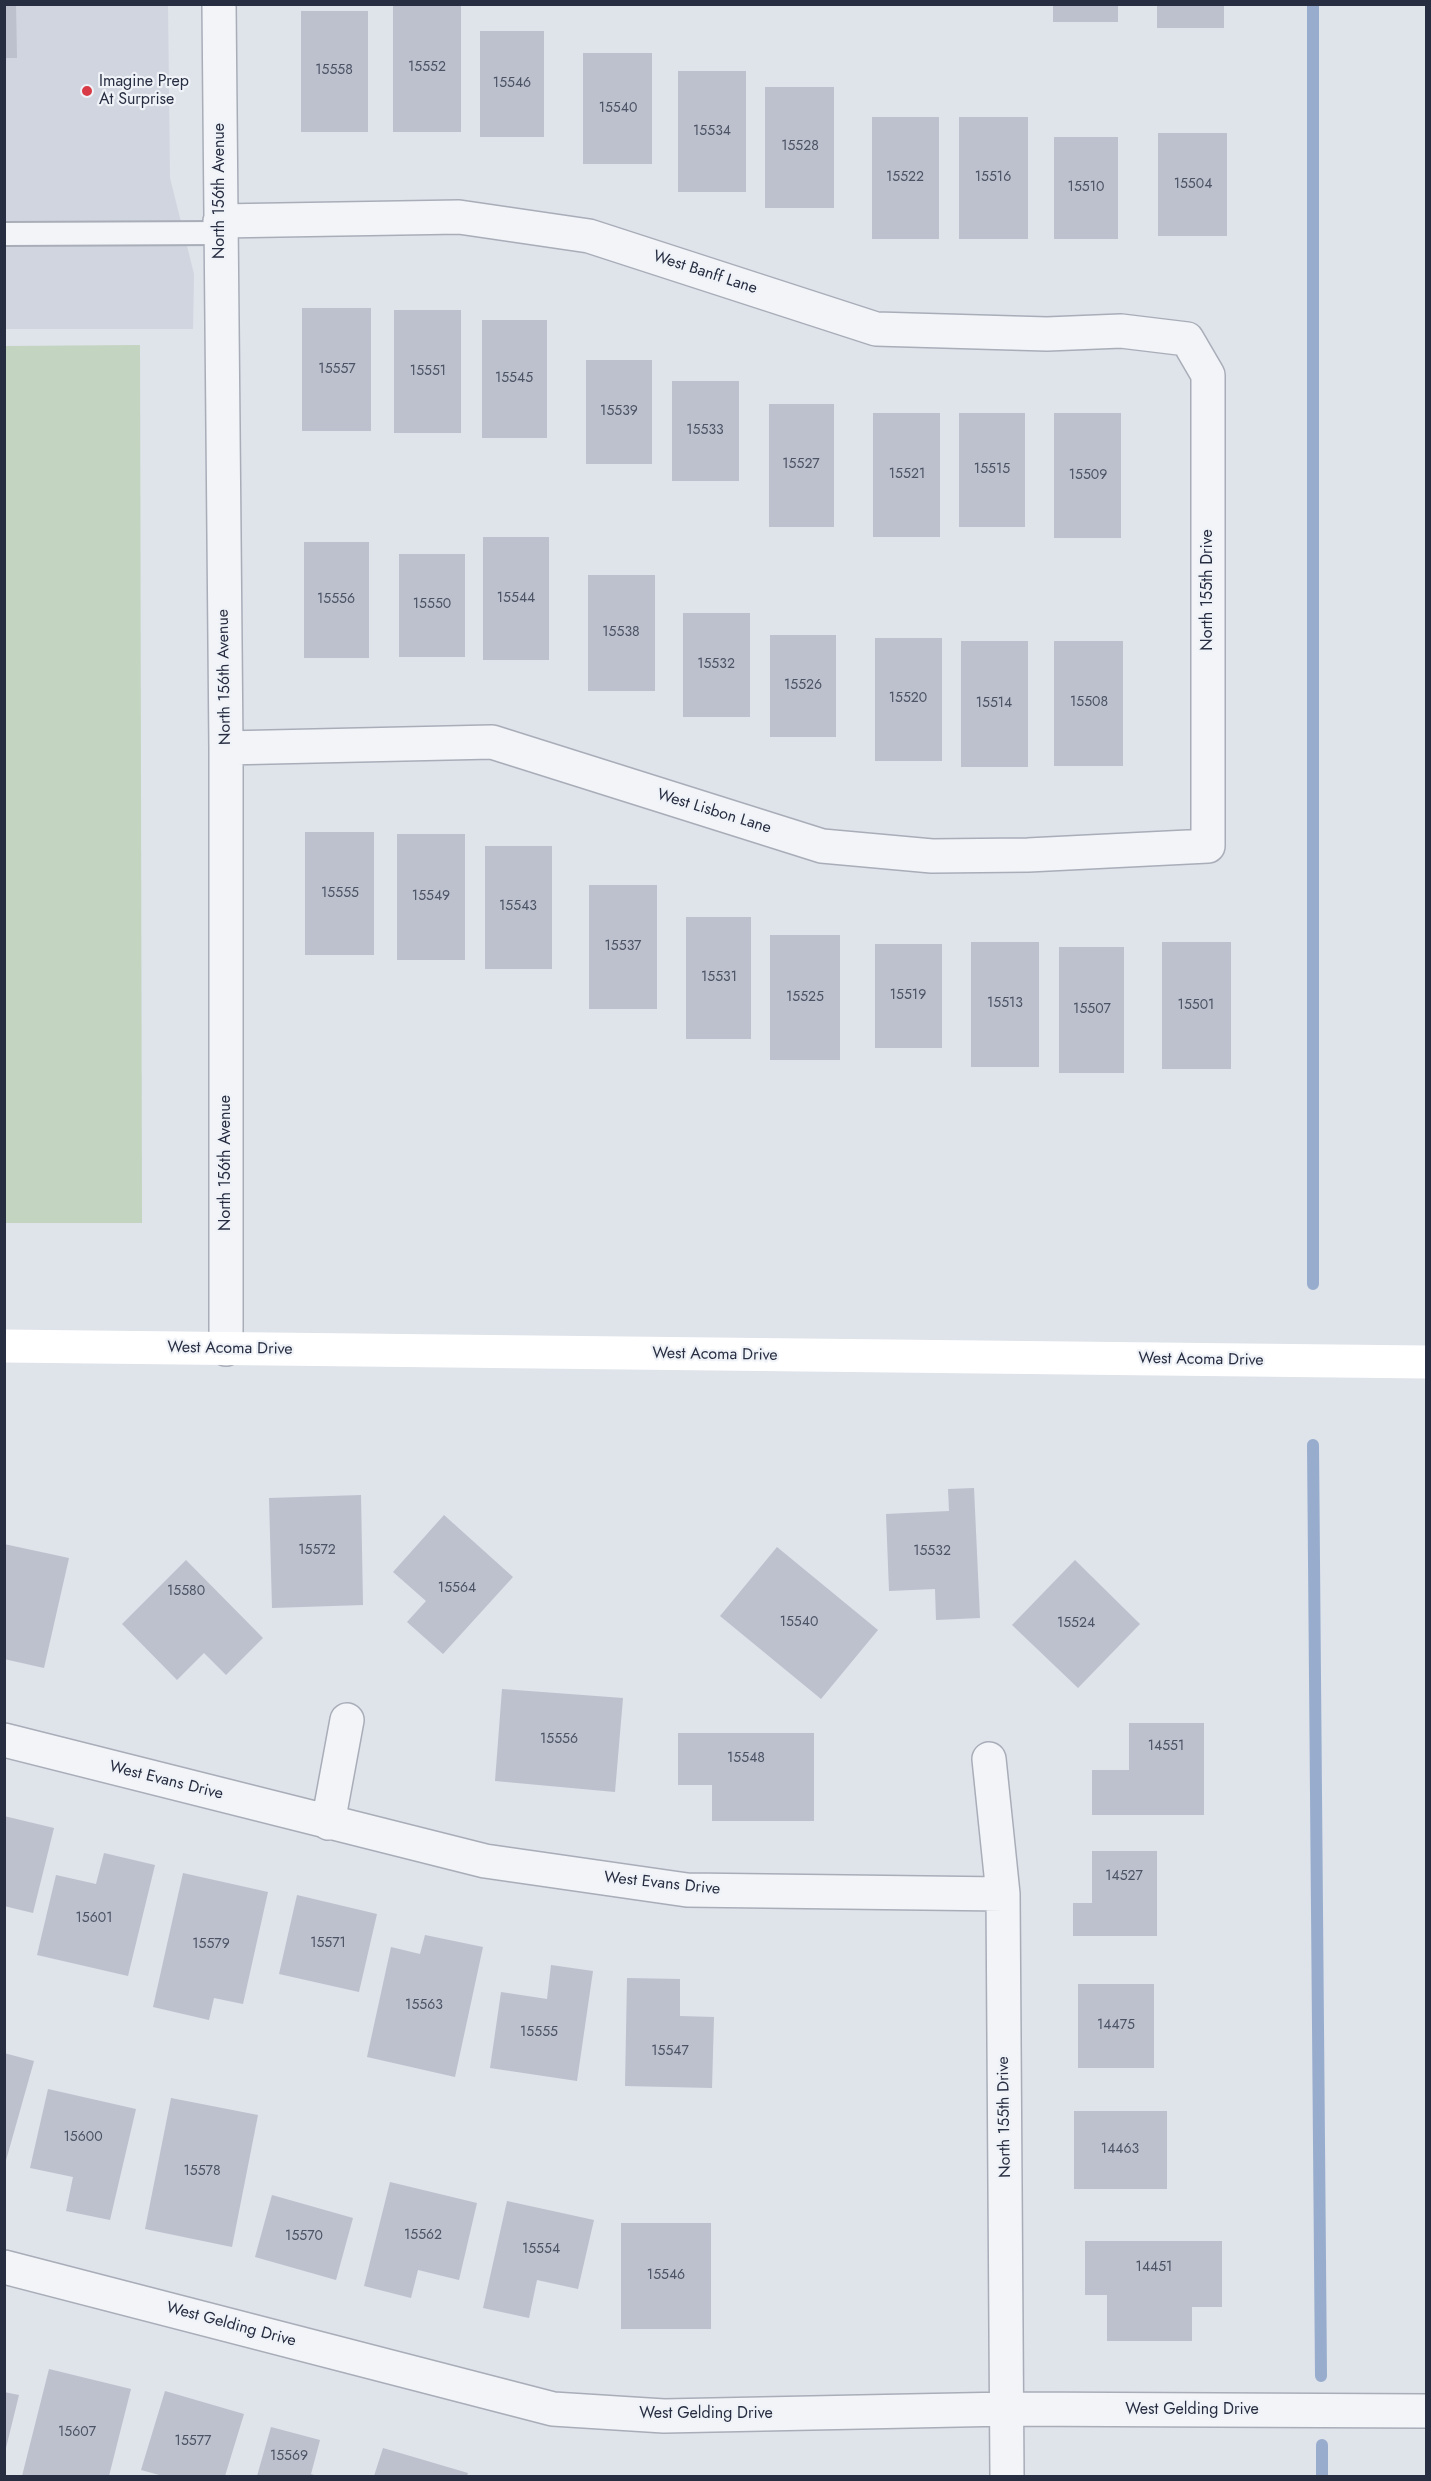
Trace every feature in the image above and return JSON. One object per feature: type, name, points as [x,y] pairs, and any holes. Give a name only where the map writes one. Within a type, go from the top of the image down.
[{"type":"street","name":"North 156th Avenue","points":[[219,4],[226,748],[226,1349]]},
{"type":"street","name":"West Banff Lane","points":[[220,227],[459,217],[589,236],[876,328],[1047,334],[1121,331],[1188,339]]},
{"type":"street","name":"North 155th Drive","points":[[1188,339],[1208,375],[1208,846]]},
{"type":"street","name":"West Lisbon Lane","points":[[226,748],[492,742],[822,846],[932,856],[1028,855],[1208,846]]},
{"type":"street","name":"West Acoma Drive","points":[[4,1346],[1426,1362]]},
{"type":"street","points":[[328,1823],[347,1720]]},
{"type":"street","name":"West Evans Drive","points":[[4,1740],[485,1861],[687,1890],[1003,1894]]},
{"type":"street","name":"North 155th Drive","points":[[989,1759],[1003,1894],[1007,2476]]},
{"type":"street","name":"West Gelding Drive","points":[[4,2266],[553,2409],[664,2416],[1008,2409],[1426,2410]]},
{"type":"lane","points":[[4,234],[220,227]]},
{"type":"shaded area","name":"Imagine Prep At Surprise","points":[[5,5],[168,5],[170,178],[194,274],[193,329],[5,329]]},
{"type":"green space","points":[[140,345],[142,1223],[5,1223],[5,346]]},
{"type":"building","points":[[4,4],[16,4],[17,58],[4,58]]},
{"type":"building","points":[[1053,4],[1118,4],[1118,22],[1053,22]]},
{"type":"building","points":[[1157,4],[1224,4],[1224,28],[1157,28]]},
{"type":"building","points":[[393,5],[461,5],[461,132],[393,132]]},
{"type":"building","points":[[301,11],[368,11],[368,132],[301,132]]},
{"type":"building","points":[[480,31],[544,31],[544,137],[480,137]]},
{"type":"building","points":[[583,53],[652,53],[652,164],[583,164]]},
{"type":"building","points":[[678,71],[746,71],[746,192],[678,192]]},
{"type":"building","points":[[765,87],[834,87],[834,208],[765,208]]},
{"type":"building","points":[[872,117],[939,117],[939,239],[872,239]]},
{"type":"building","points":[[959,117],[1028,117],[1028,239],[959,239]]},
{"type":"building","points":[[1158,133],[1227,133],[1227,236],[1158,236]]},
{"type":"building","points":[[1054,137],[1118,137],[1118,239],[1054,239]]},
{"type":"building","points":[[302,308],[371,308],[371,431],[302,431]]},
{"type":"building","points":[[394,310],[461,310],[461,433],[394,433]]},
{"type":"building","points":[[482,320],[547,320],[547,438],[482,438]]},
{"type":"building","points":[[586,360],[652,360],[652,464],[586,464]]},
{"type":"building","points":[[672,381],[739,381],[739,481],[672,481]]},
{"type":"building","points":[[769,404],[834,404],[834,527],[769,527]]},
{"type":"building","points":[[873,413],[940,413],[940,537],[873,537]]},
{"type":"building","points":[[959,413],[1025,413],[1025,527],[959,527]]},
{"type":"building","points":[[1054,413],[1121,413],[1121,538],[1054,538]]},
{"type":"building","points":[[483,537],[549,537],[549,660],[483,660]]},
{"type":"building","points":[[304,542],[369,542],[369,658],[304,658]]},
{"type":"building","points":[[399,554],[465,554],[465,657],[399,657]]},
{"type":"building","points":[[588,575],[655,575],[655,691],[588,691]]},
{"type":"building","points":[[683,613],[750,613],[750,717],[683,717]]},
{"type":"building","points":[[770,635],[836,635],[836,737],[770,737]]},
{"type":"building","points":[[875,638],[942,638],[942,761],[875,761]]},
{"type":"building","points":[[961,641],[1028,641],[1028,767],[961,767]]},
{"type":"building","points":[[1054,641],[1123,641],[1123,766],[1054,766]]},
{"type":"building","points":[[305,832],[374,832],[374,955],[305,955]]},
{"type":"building","points":[[397,834],[465,834],[465,960],[397,960]]},
{"type":"building","points":[[485,846],[552,846],[552,969],[485,969]]},
{"type":"building","points":[[589,885],[657,885],[657,1009],[589,1009]]},
{"type":"building","points":[[686,917],[751,917],[751,1039],[686,1039]]},
{"type":"building","points":[[770,935],[840,935],[840,1060],[770,1060]]},
{"type":"building","points":[[971,942],[1039,942],[1039,1067],[971,1067]]},
{"type":"building","points":[[1162,942],[1231,942],[1231,1069],[1162,1069]]},
{"type":"building","points":[[875,944],[942,944],[942,1048],[875,1048]]},
{"type":"building","points":[[1059,947],[1124,947],[1124,1073],[1059,1073]]},
{"type":"building","points":[[974,1488],[980,1618],[936,1620],[935,1589],[889,1591],[886,1514],[949,1511],[948,1489]]},
{"type":"building","points":[[361,1495],[363,1605],[272,1608],[269,1498]]},
{"type":"building","points":[[444,1515],[513,1577],[443,1654],[407,1622],[426,1601],[393,1572]]},
{"type":"building","points":[[4,1544],[69,1558],[44,1668],[4,1659]]},
{"type":"building","points":[[777,1547],[878,1630],[821,1699],[720,1616]]},
{"type":"building","points":[[186,1560],[263,1638],[226,1675],[204,1653],[177,1680],[122,1624]]},
{"type":"building","points":[[1075,1560],[1140,1624],[1078,1688],[1012,1625]]},
{"type":"building","points":[[502,1689],[623,1698],[615,1792],[495,1781]]},
{"type":"building","points":[[1129,1723],[1204,1723],[1204,1815],[1092,1815],[1092,1770],[1129,1770]]},
{"type":"building","points":[[678,1733],[814,1733],[814,1821],[712,1821],[712,1785],[678,1785]]},
{"type":"building","points":[[4,1816],[54,1828],[33,1913],[4,1906]]},
{"type":"building","points":[[1092,1851],[1157,1851],[1157,1936],[1073,1936],[1073,1903],[1092,1903]]},
{"type":"building","points":[[104,1853],[155,1865],[128,1976],[37,1955],[56,1875],[96,1884]]},
{"type":"building","points":[[183,1873],[268,1892],[243,2004],[214,1998],[209,2020],[153,2007]]},
{"type":"building","points":[[297,1895],[377,1914],[359,1992],[279,1974]]},
{"type":"building","points":[[425,1935],[483,1947],[455,2077],[367,2057],[391,1947],[420,1954]]},
{"type":"building","points":[[551,1965],[593,1971],[577,2081],[490,2068],[501,1992],[547,1999]]},
{"type":"building","points":[[627,1978],[680,1979],[680,2016],[714,2017],[712,2088],[625,2086]]},
{"type":"building","points":[[1078,1984],[1154,1984],[1154,2068],[1078,2068]]},
{"type":"building","points":[[4,2053],[34,2061],[5,2164],[4,2164]]},
{"type":"building","points":[[48,2089],[136,2109],[110,2220],[66,2211],[73,2177],[30,2168]]},
{"type":"building","points":[[171,2098],[258,2115],[232,2247],[145,2229]]},
{"type":"building","points":[[1074,2111],[1167,2111],[1167,2189],[1074,2189]]},
{"type":"building","points":[[390,2182],[477,2203],[459,2280],[418,2270],[411,2298],[364,2286]]},
{"type":"building","points":[[272,2195],[353,2218],[336,2280],[255,2257]]},
{"type":"building","points":[[507,2201],[594,2220],[578,2289],[537,2280],[529,2318],[483,2308]]},
{"type":"building","points":[[621,2223],[711,2223],[711,2329],[621,2329]]},
{"type":"building","points":[[1085,2241],[1222,2241],[1222,2307],[1192,2307],[1192,2341],[1107,2341],[1107,2295],[1085,2295]]},
{"type":"building","points":[[49,2369],[131,2389],[109,2476],[22,2476]]},
{"type":"building","points":[[165,2391],[244,2414],[225,2476],[163,2476],[141,2470]]},
{"type":"building","points":[[4,2392],[19,2395],[5,2452],[4,2452]]},
{"type":"building","points":[[271,2427],[320,2440],[311,2474],[317,2476],[257,2476]]},
{"type":"building","points":[[383,2448],[468,2473],[467,2476],[374,2476]]},
{"type":"waterway","points":[[1313,4],[1313,1284]]},
{"type":"waterway","points":[[1313,1445],[1321,2376]]},
{"type":"waterway","points":[[1322,2445],[1322,2476]]},
{"type":"place","name":"Imagine Prep At Surprise","points":[[87,91]]}]
